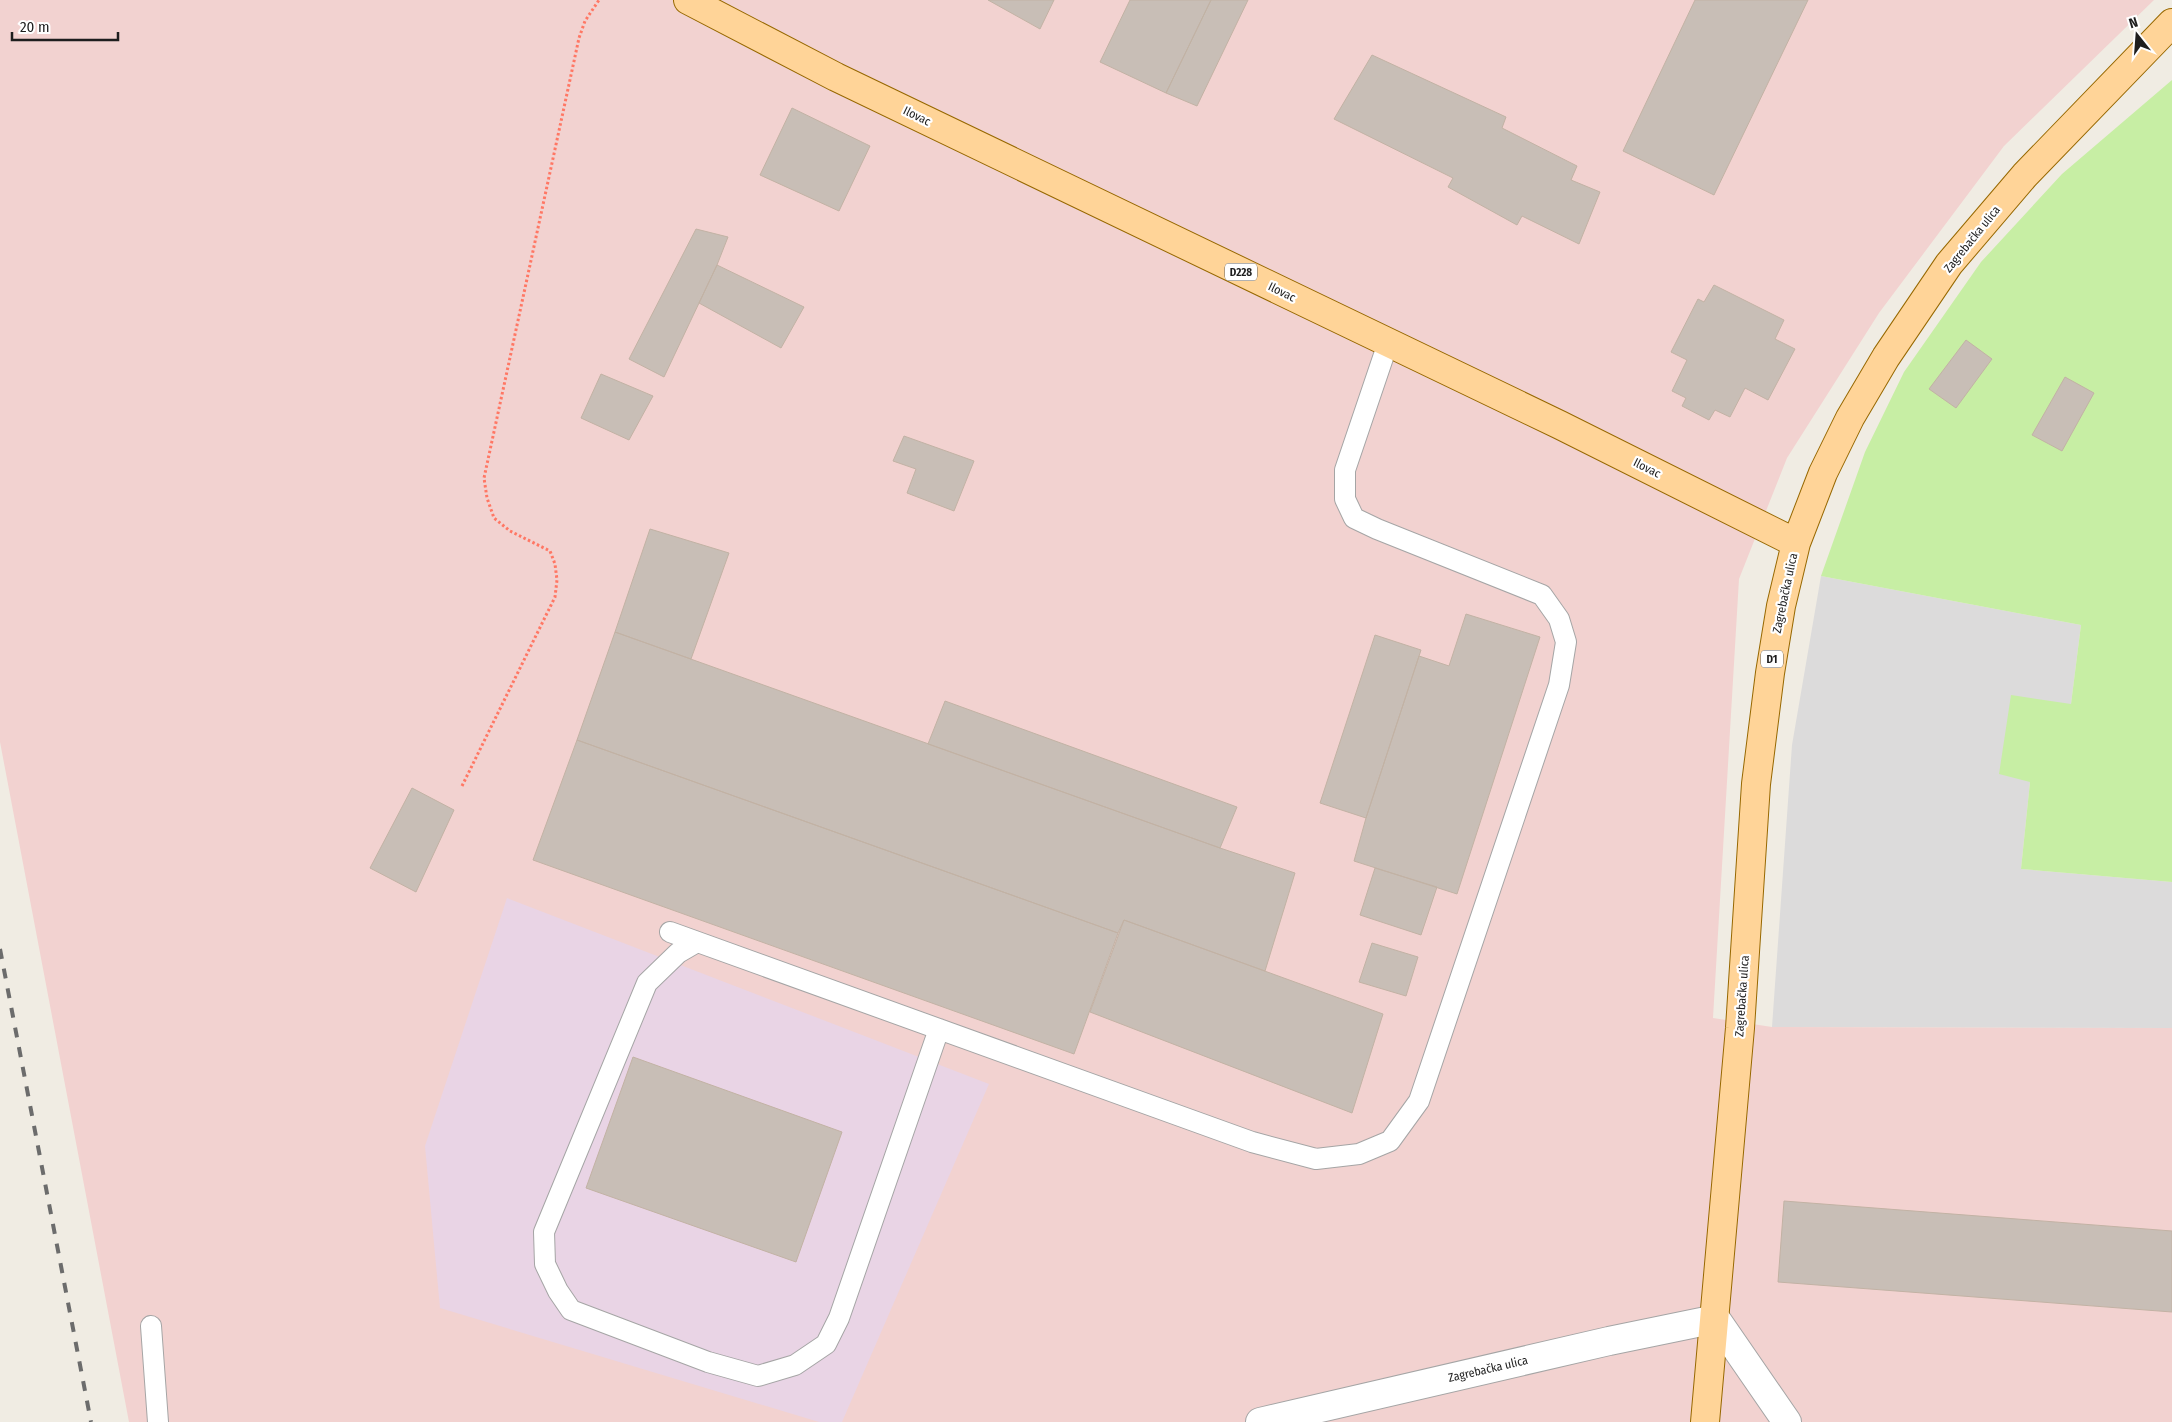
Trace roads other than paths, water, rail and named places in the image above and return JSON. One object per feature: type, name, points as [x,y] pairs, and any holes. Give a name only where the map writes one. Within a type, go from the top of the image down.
[{"type":"main road","name":"Ilovac","points":[[688,0],[836,77],[1560,424],[1796,543]]},
{"type":"main road","name":"Zagrebačka ulica","points":[[1705,1422],[1716,1319],[1740,1028],[1756,784],[1771,663],[1781,606],[1796,543],[1823,473],[1850,418],[1886,357],[1949,264],[2025,175],[2172,23]]},
{"type":"street","name":"Zagrebačka ulica","points":[[1260,1422],[1608,1341],[1716,1319]]},
{"type":"street","points":[[1716,1319],[1787,1422]]},
{"type":"lane","points":[[670,932],[1252,1142],[1316,1159],[1358,1154],[1390,1141],[1420,1101],[1559,685],[1566,642],[1559,619],[1542,596],[1354,518],[1345,499],[1345,470],[1388,343]]},
{"type":"lane","points":[[696,942],[678,953],[647,982],[544,1232],[545,1264],[558,1291],[571,1310],[708,1362],[758,1376],[794,1365],[826,1344],[839,1318],[939,1029]]},
{"type":"lane","points":[[151,1326],[158,1422]]},
{"type":"railway","points":[[0,949],[91,1422]]}]
